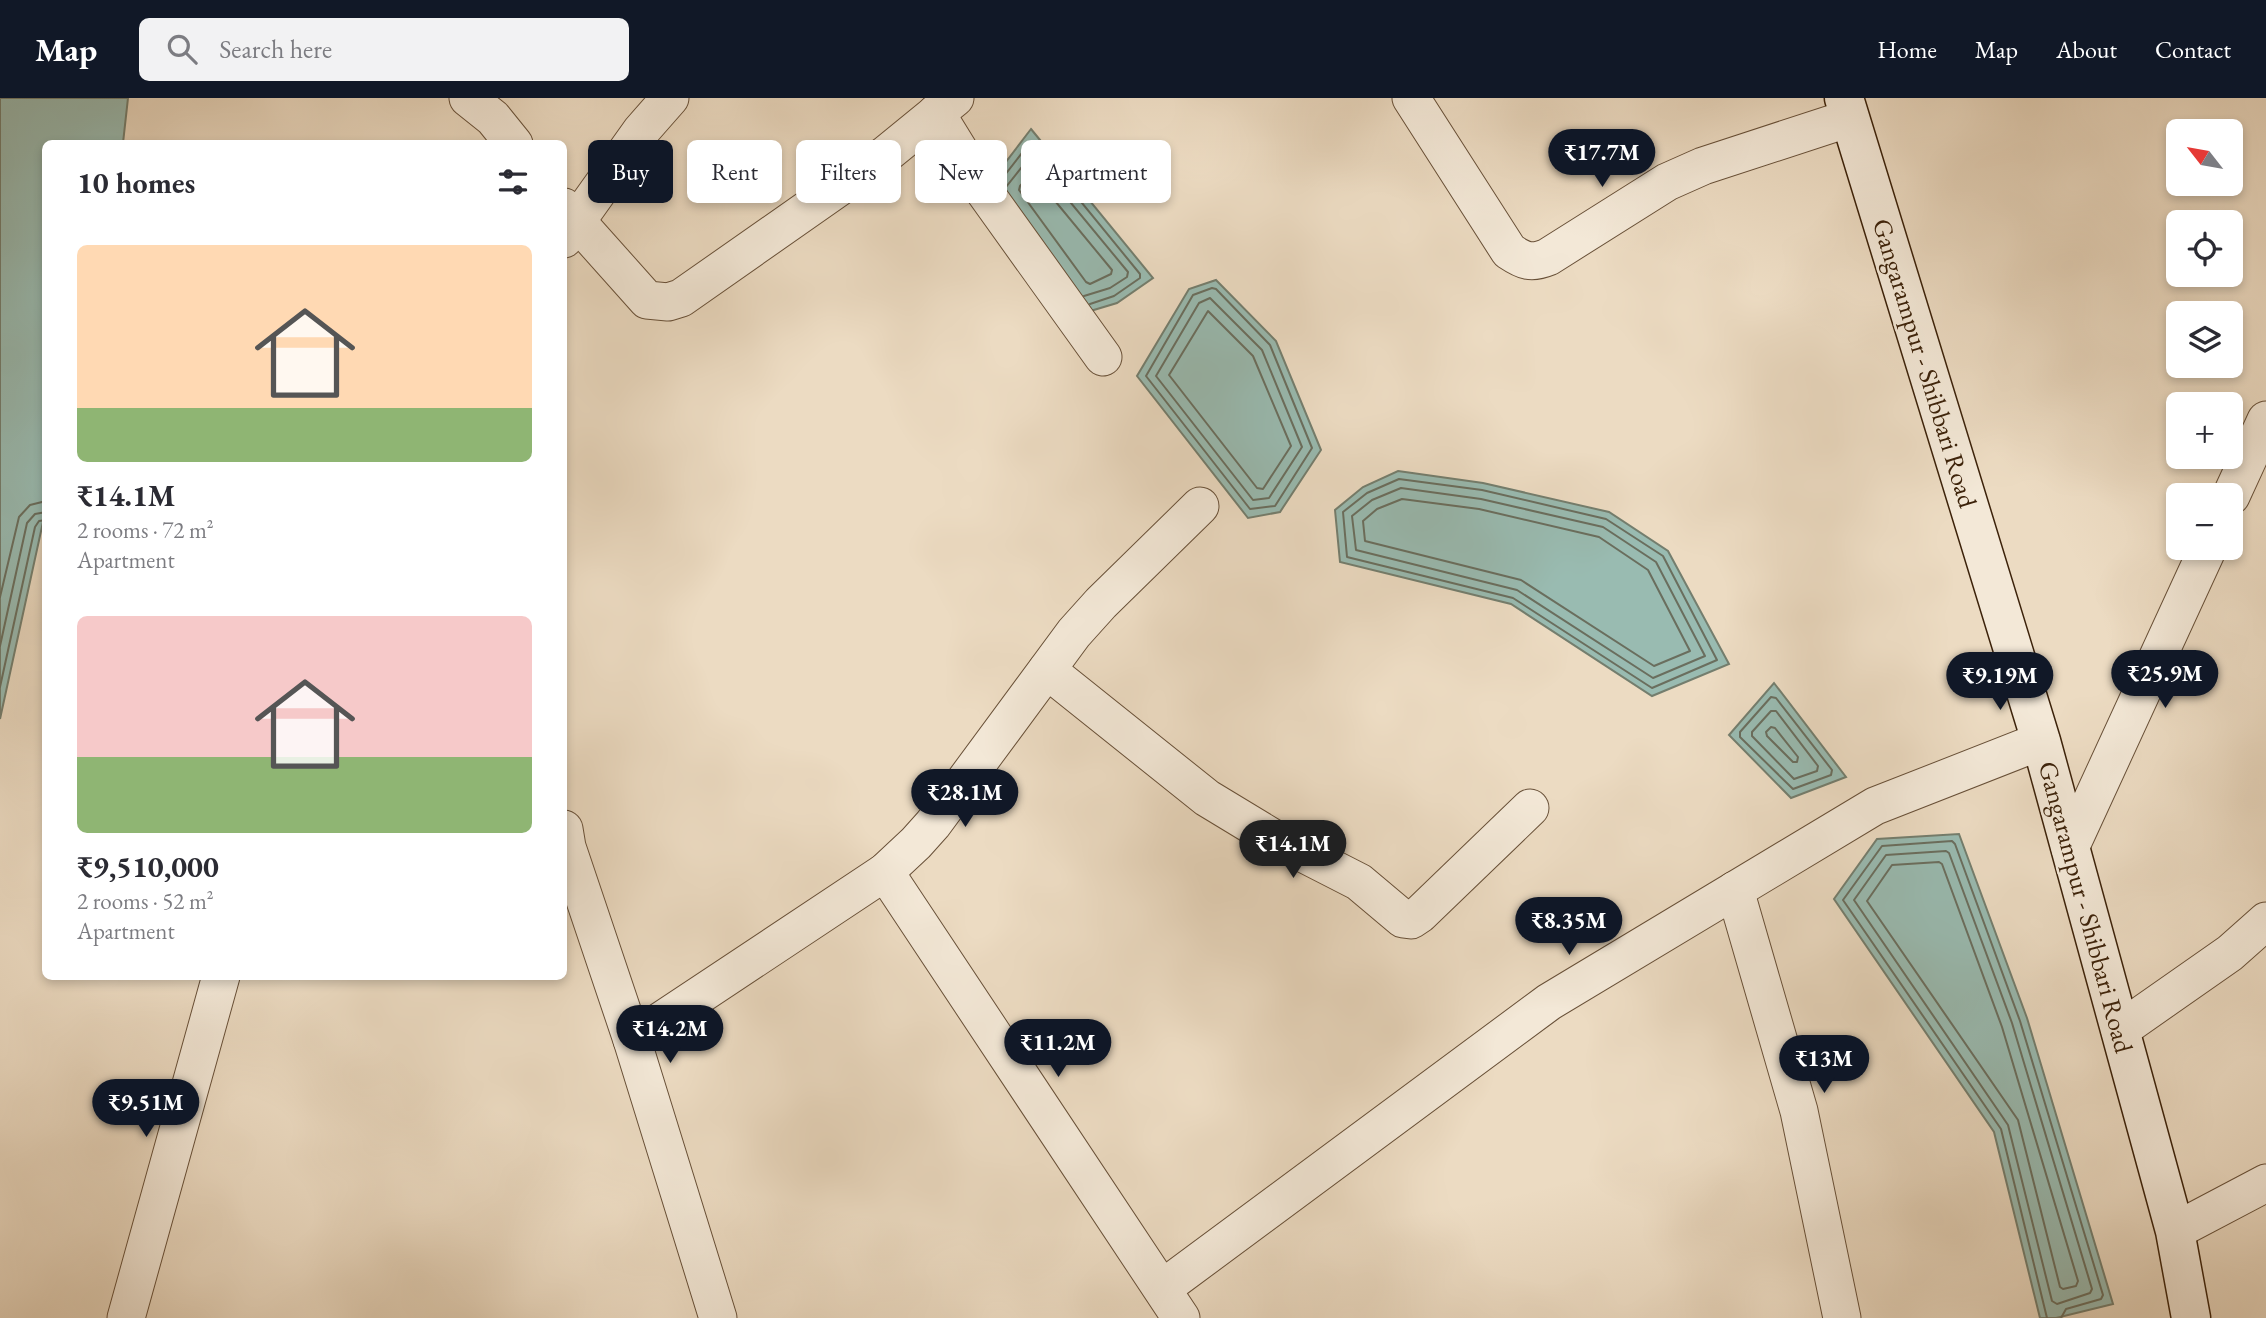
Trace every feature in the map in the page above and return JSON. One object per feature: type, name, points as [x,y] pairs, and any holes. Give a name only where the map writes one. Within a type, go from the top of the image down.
[{"type":"main road","name":"Gangarampur - Shibbari Road","points":[[1847,108],[2041,741],[2175,1231],[2192,1318]]},
{"type":"street","points":[[468,98],[493,118],[511,140]]},
{"type":"street","points":[[670,98],[567,222],[647,300],[668,302],[681,298],[873,163],[945,105],[984,191],[1103,357]]},
{"type":"street","points":[[1411,98],[1509,251],[1523,261],[1534,263],[1679,177],[1847,108]]},
{"type":"street","points":[[2237,483],[2266,420]]},
{"type":"street","points":[[632,1040],[885,872],[916,844],[1074,633],[1200,506]]},
{"type":"street","points":[[2070,848],[2202,560]]},
{"type":"street","points":[[1046,670],[1207,798],[1273,838],[1359,882],[1403,919],[1411,920],[1420,914],[1530,808]]},
{"type":"street","points":[[885,872],[1172,1303],[1549,1002],[1875,806],[2041,741]]},
{"type":"street","points":[[567,847],[632,1040],[718,1318]]},
{"type":"street","points":[[1735,890],[1799,1111],[1842,1318]]},
{"type":"street","points":[[2120,1030],[2230,953],[2266,921]]},
{"type":"street","points":[[125,1318],[220,980]]},
{"type":"street","points":[[2175,1231],[2266,1183]]},
{"type":"water","points":[[0,98],[128,98],[123,140],[42,140],[42,527],[0,719]]},
{"type":"water","points":[[1031,129],[1040,140],[1023,140]]},
{"type":"water","points":[[1021,142],[1021,203],[1092,203],[1153,278],[1117,303],[1077,315],[997,203],[1007,203],[1007,160]]},
{"type":"water","points":[[1216,280],[1276,341],[1321,450],[1280,512],[1248,518],[1137,376],[1189,289]]},
{"type":"water","points":[[1398,471],[1483,483],[1609,512],[1668,551],[1729,664],[1652,696],[1511,604],[1340,562],[1335,510],[1363,487]]},
{"type":"water","points":[[1774,683],[1846,777],[1791,798],[1729,735]]},
{"type":"water","points":[[1959,834],[2027,1018],[2113,1304],[2056,1318],[2040,1318],[1994,1132],[1834,899],[1877,839]]}]
